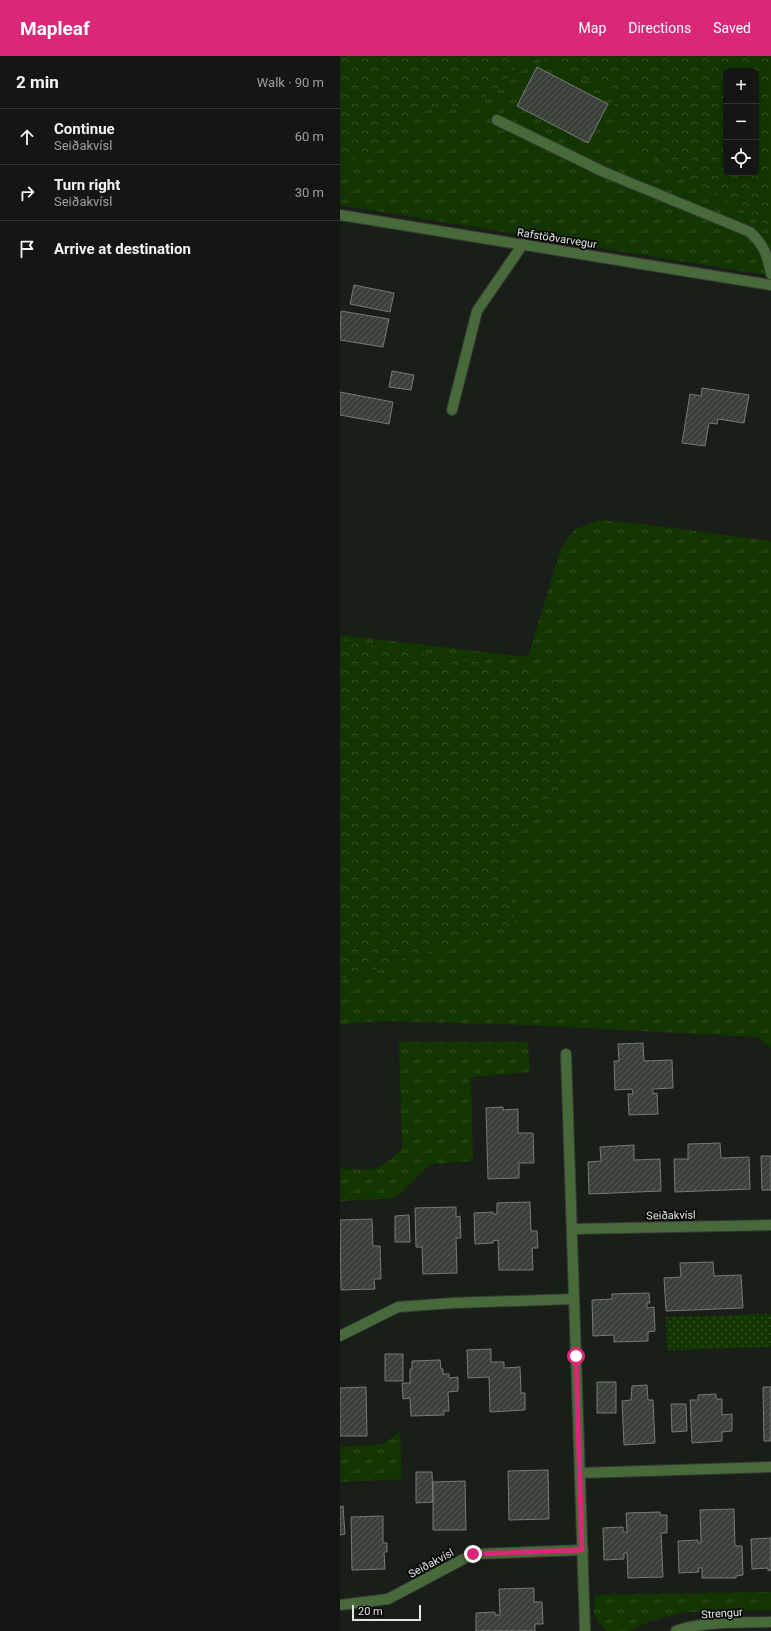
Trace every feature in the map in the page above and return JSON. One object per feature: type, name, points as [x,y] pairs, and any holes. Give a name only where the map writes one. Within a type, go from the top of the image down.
[{"type":"street","points":[[497,120],[604,172],[750,232],[761,242],[768,259],[771,274]]},
{"type":"street","name":"Rafstöðvarvegur","points":[[340,215],[771,285]]},
{"type":"street","points":[[452,410],[477,311],[523,244]]},
{"type":"street","points":[[566,1054],[585,1631]]},
{"type":"street","name":"Seiðakvísl","points":[[572,1229],[771,1225]]},
{"type":"street","points":[[340,1336],[398,1307],[453,1303],[574,1299]]},
{"type":"street","points":[[580,1473],[771,1467]]},
{"type":"street","name":"Seiðakvísl","points":[[340,1604],[388,1599],[473,1554],[582,1550]]},
{"type":"street","name":"Strengur","points":[[676,1631],[701,1626],[771,1622]]},
{"type":"green space","points":[[340,56],[771,56],[771,276],[340,205]]},
{"type":"green space","points":[[340,56],[523,56],[499,89],[465,106],[414,112],[368,152],[340,165]]},
{"type":"green space","points":[[539,56],[771,56],[771,227],[628,143],[609,92]]},
{"type":"green space","points":[[599,520],[642,524],[771,541],[771,1048],[757,1037],[527,1025],[385,1021],[340,1024],[340,635],[528,657],[561,548],[574,530]]},
{"type":"green space","points":[[340,640],[557,675],[561,787],[518,826],[501,859],[516,924],[351,977],[340,978]]},
{"type":"green space","points":[[399,1042],[528,1042],[530,1072],[471,1077],[473,1161],[431,1164],[395,1198],[340,1201],[340,1168],[368,1170],[375,1168],[387,1162],[402,1148]]},
{"type":"green space","points":[[771,1314],[771,1347],[667,1350],[666,1317]]},
{"type":"green space","points":[[400,1432],[402,1479],[340,1482],[340,1447],[383,1444]]},
{"type":"green space","points":[[771,1592],[771,1610],[685,1612],[648,1622],[630,1631],[607,1631],[599,1624],[594,1614],[595,1595]]},
{"type":"building","points":[[537,67],[608,104],[588,143],[517,106]]},
{"type":"building","points":[[354,285],[394,293],[390,312],[350,304]]},
{"type":"building","points":[[341,311],[389,319],[383,347],[340,340]]},
{"type":"building","points":[[392,371],[414,375],[411,390],[389,387]]},
{"type":"building","points":[[702,388],[749,395],[744,423],[718,419],[717,424],[709,423],[705,446],[682,443],[690,394],[701,396]]},
{"type":"building","points":[[340,392],[393,402],[389,424],[340,415]]},
{"type":"building","points":[[643,1043],[644,1061],[672,1060],[673,1088],[653,1089],[653,1094],[657,1093],[658,1114],[629,1115],[628,1094],[633,1094],[632,1089],[615,1090],[614,1061],[619,1061],[618,1044]]},
{"type":"building","points":[[503,1107],[503,1110],[518,1109],[518,1133],[533,1133],[534,1163],[519,1163],[519,1178],[488,1179],[486,1108]]},
{"type":"building","points":[[720,1143],[721,1158],[749,1157],[750,1189],[675,1192],[674,1159],[688,1159],[688,1144]]},
{"type":"building","points":[[634,1145],[634,1160],[660,1159],[661,1191],[589,1194],[588,1162],[601,1161],[600,1147]]},
{"type":"building","points":[[761,1156],[771,1156],[771,1190],[762,1190]]},
{"type":"building","points":[[530,1202],[531,1231],[537,1231],[538,1248],[532,1248],[533,1270],[499,1270],[498,1240],[493,1241],[493,1243],[475,1244],[474,1213],[493,1212],[493,1214],[497,1214],[497,1203]]},
{"type":"building","points":[[456,1207],[456,1217],[460,1216],[461,1238],[456,1238],[457,1273],[423,1274],[422,1247],[416,1247],[415,1208]]},
{"type":"building","points":[[409,1215],[410,1242],[395,1242],[395,1216]]},
{"type":"building","points":[[372,1219],[373,1246],[380,1246],[381,1279],[374,1279],[375,1289],[341,1290],[340,1220]]},
{"type":"building","points":[[713,1262],[714,1276],[741,1275],[743,1308],[666,1311],[664,1278],[681,1277],[680,1263]]},
{"type":"building","points":[[649,1293],[650,1303],[647,1303],[647,1308],[654,1307],[655,1331],[648,1332],[648,1341],[614,1342],[614,1335],[593,1336],[592,1300],[612,1299],[612,1294]]},
{"type":"building","points":[[491,1349],[491,1362],[504,1362],[504,1368],[520,1367],[521,1393],[525,1393],[525,1410],[490,1412],[489,1377],[468,1378],[467,1350]]},
{"type":"building","points":[[385,1354],[403,1354],[403,1381],[385,1381]]},
{"type":"building","points":[[440,1360],[443,1374],[449,1374],[449,1378],[458,1377],[458,1391],[448,1392],[449,1411],[444,1411],[444,1415],[411,1416],[410,1398],[403,1399],[402,1383],[410,1383],[410,1369],[412,1369],[412,1361]]},
{"type":"building","points":[[597,1382],[616,1382],[616,1413],[597,1413]]},
{"type":"building","points":[[647,1385],[648,1400],[653,1400],[655,1443],[624,1445],[622,1401],[631,1400],[632,1386]]},
{"type":"building","points":[[366,1387],[367,1436],[340,1436],[340,1388]]},
{"type":"building","points":[[763,1387],[771,1387],[771,1441],[764,1441]]},
{"type":"building","points":[[716,1394],[716,1399],[722,1399],[722,1415],[732,1414],[732,1431],[722,1432],[722,1441],[692,1443],[690,1400],[698,1400],[698,1395]]},
{"type":"building","points":[[671,1404],[686,1404],[687,1431],[672,1432]]},
{"type":"building","points":[[548,1470],[549,1519],[509,1520],[508,1471]]},
{"type":"building","points":[[416,1472],[432,1472],[433,1502],[416,1503]]},
{"type":"building","points":[[465,1481],[466,1530],[433,1530],[433,1482]]},
{"type":"building","points":[[343,1506],[345,1534],[340,1535],[340,1507]]},
{"type":"building","points":[[734,1509],[735,1546],[742,1546],[743,1575],[736,1576],[736,1578],[702,1578],[702,1568],[698,1568],[699,1572],[679,1573],[678,1541],[698,1540],[698,1543],[701,1543],[700,1510]]},
{"type":"building","points":[[660,1512],[660,1515],[667,1515],[667,1533],[661,1533],[663,1577],[628,1578],[627,1553],[624,1553],[624,1559],[604,1560],[603,1528],[623,1527],[623,1532],[627,1532],[626,1513]]},
{"type":"building","points":[[383,1516],[383,1543],[387,1543],[387,1552],[384,1552],[385,1569],[352,1570],[351,1517]]},
{"type":"building","points":[[771,1538],[771,1570],[768,1571],[768,1568],[752,1569],[751,1539]]},
{"type":"building","points":[[534,1588],[534,1602],[542,1602],[543,1624],[535,1624],[535,1631],[476,1631],[476,1613],[495,1612],[495,1615],[500,1615],[499,1589]]},
{"type":"route","points":[[473,1554],[582,1550],[576,1356]]}]
